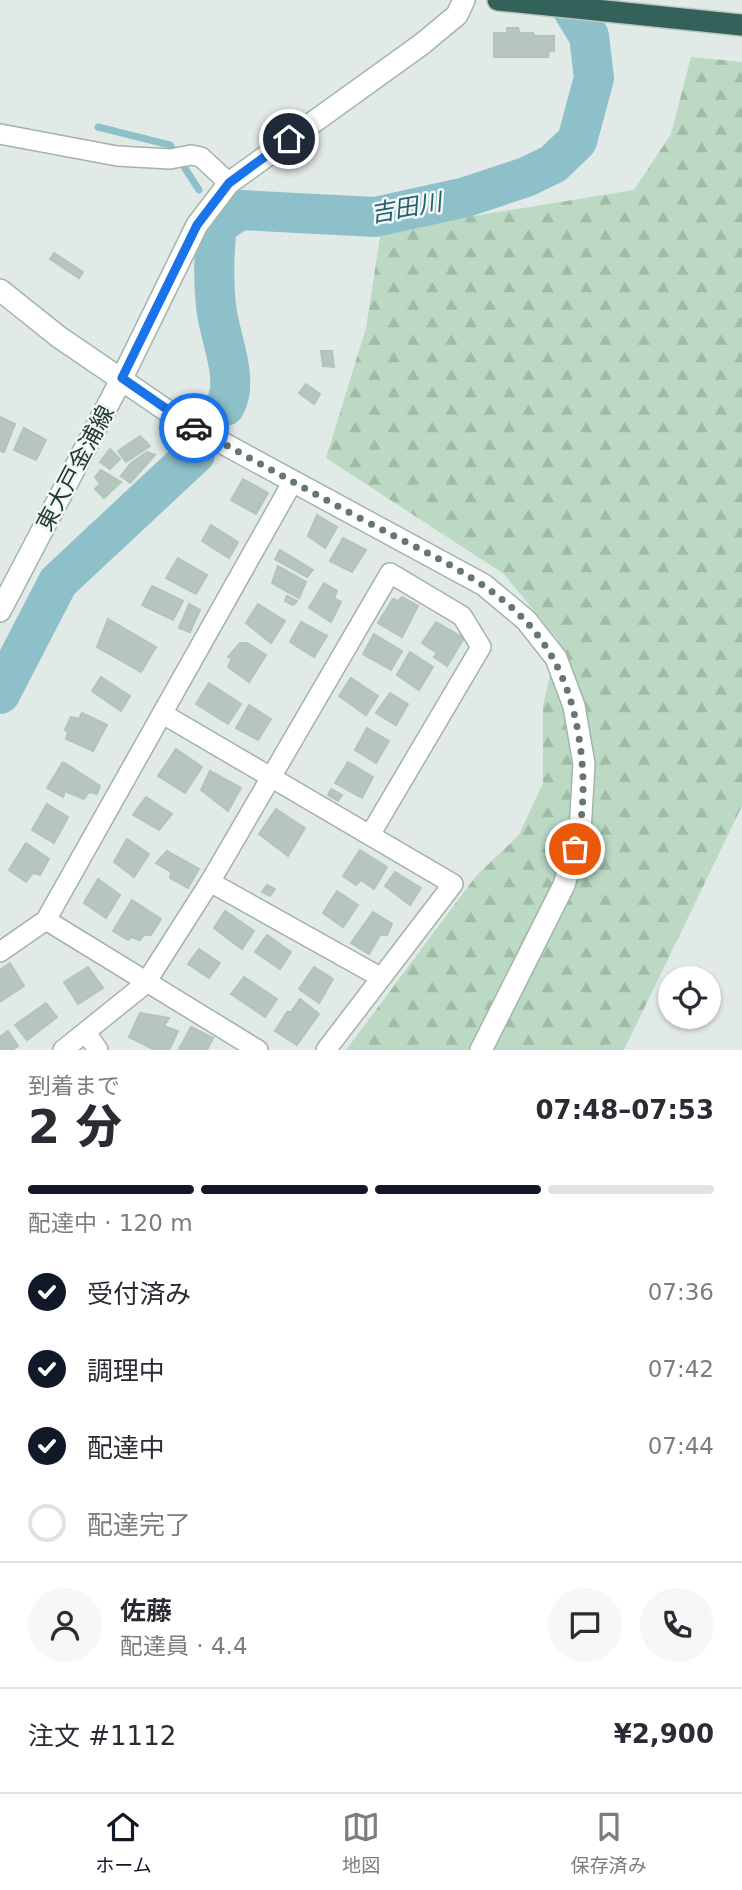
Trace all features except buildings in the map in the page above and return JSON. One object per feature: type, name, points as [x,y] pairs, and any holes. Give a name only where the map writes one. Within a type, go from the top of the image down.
[{"type":"highway","points":[[498,0],[742,25]]},
{"type":"street","name":"東大戸金浦線","points":[[0,611],[122,378],[197,225],[229,183],[422,44],[457,15],[464,0]]},
{"type":"street","points":[[0,134],[117,156],[170,159],[191,155],[201,157],[229,183]]},
{"type":"street","points":[[0,290],[60,337],[182,421],[484,585],[526,620],[555,658],[574,706],[584,764],[580,831],[564,885],[481,1050]]},
{"type":"street","points":[[0,952],[46,920],[292,483]]},
{"type":"street","points":[[63,1050],[92,1042],[145,984],[210,882],[268,778],[390,573],[462,616],[481,647],[370,835]]},
{"type":"street","points":[[163,714],[268,778],[453,884],[326,1050]]},
{"type":"street","points":[[210,882],[380,977]]},
{"type":"street","points":[[46,920],[145,984],[258,1050]]},
{"type":"green space","points":[[691,57],[742,62],[742,806],[665,966],[658,966],[658,980],[624,1050],[346,1050],[476,876],[519,835],[543,783],[543,706],[558,640],[504,574],[326,458],[366,328],[381,231],[634,190],[671,134]]},
{"type":"waterway","name":"吉田川","points":[[225,406],[229,395],[230,371],[215,296],[217,225],[240,210],[375,217],[466,197],[526,177],[553,164],[577,141],[594,78],[589,36],[567,0]]},
{"type":"waterway","points":[[98,127],[170,145],[199,190]]},
{"type":"waterway","name":"吉田川","points":[[215,221],[217,225]]},
{"type":"waterway","name":"吉田川","points":[[0,694],[58,582],[195,454]]},
{"type":"way so far","points":[[194,428],[484,585],[526,620],[555,658],[574,706],[584,764],[580,831],[575,849]]},
{"type":"route","points":[[194,428],[122,378],[197,225],[229,183],[289,139]]}]
